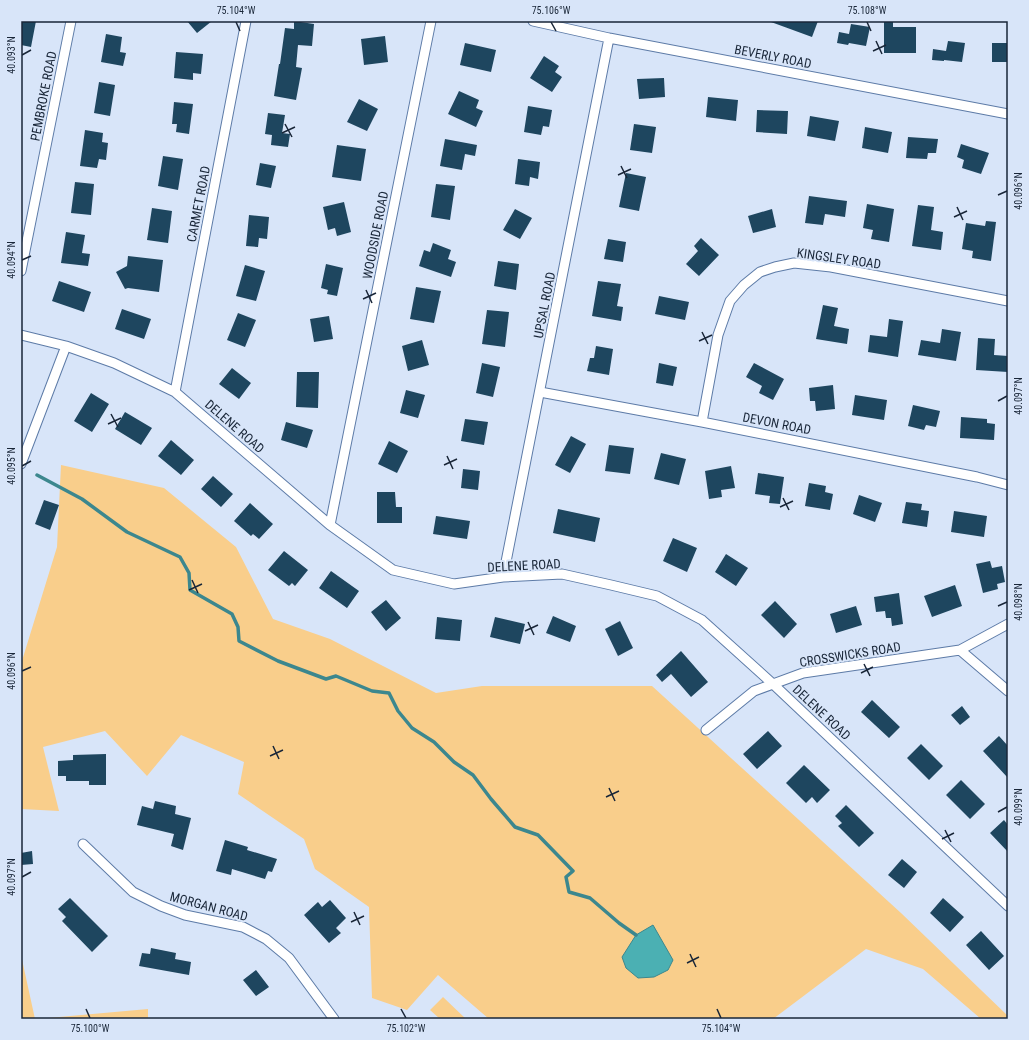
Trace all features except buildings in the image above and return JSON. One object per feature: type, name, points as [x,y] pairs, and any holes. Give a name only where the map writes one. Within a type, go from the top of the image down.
[{"type":"street","name":"PEMBROKE ROAD","points":[[21,271],[71,21]]},
{"type":"street","name":"CARMET ROAD","points":[[176,392],[246,21]]},
{"type":"street","name":"WOODSIDE ROAD","points":[[330,525],[431,21]]},
{"type":"street","name":"BEVERLY ROAD","points":[[533,21],[609,38],[1008,114]]},
{"type":"street","name":"UPSAL ROAD","points":[[503,577],[609,38]]},
{"type":"street","name":"KINGSLEY ROAD","points":[[702,422],[718,335],[730,301],[744,285],[760,272],[775,266],[794,263],[831,267],[1008,300]]},
{"type":"street","name":"DELENE ROAD","points":[[21,335],[66,346],[114,363],[176,392],[330,525],[393,570],[454,584],[503,577],[562,574],[657,596],[702,620],[773,684],[1008,906]]},
{"type":"street","points":[[21,464],[66,346]]},
{"type":"street","name":"DEVON ROAD","points":[[540,392],[702,422],[977,477],[1008,485]]},
{"type":"street","name":"CROSSWICKS ROAD","points":[[706,730],[754,691],[803,673],[960,650],[1008,624]]},
{"type":"street","points":[[960,650],[1008,691]]},
{"type":"street","name":"MORGAN ROAD","points":[[83,844],[140,896],[185,916],[243,927],[266,939],[289,958],[334,1019]]},
{"type":"shaded area","points":[[61,465],[164,488],[236,547],[273,619],[330,639],[436,693],[482,686],[652,686],[901,913],[1008,1016],[1008,1019],[981,1019],[923,969],[866,949],[773,1019],[489,1019],[438,975],[407,1010],[372,998],[369,907],[315,869],[304,839],[238,794],[244,762],[181,735],[147,776],[105,731],[43,747],[59,811],[21,809],[21,664],[57,547]]},
{"type":"shaded area","points":[[653,925],[673,960],[668,970],[654,977],[638,978],[626,968],[622,957],[636,935]]},
{"type":"shaded area","points":[[21,955],[35,1019],[21,1019]]},
{"type":"shaded area","points":[[443,997],[466,1019],[440,1019],[430,1010]]},
{"type":"shaded area","points":[[148,1009],[148,1019],[37,1019]]},
{"type":"waterway","points":[[37,475],[82,499],[127,532],[180,557],[189,573],[190,590],[232,614],[238,627],[239,641],[278,661],[326,679],[336,676],[372,691],[389,693],[398,711],[412,728],[434,742],[454,762],[473,775],[515,827],[538,835],[573,871],[566,877],[569,892],[590,898],[619,923],[636,935]]}]
